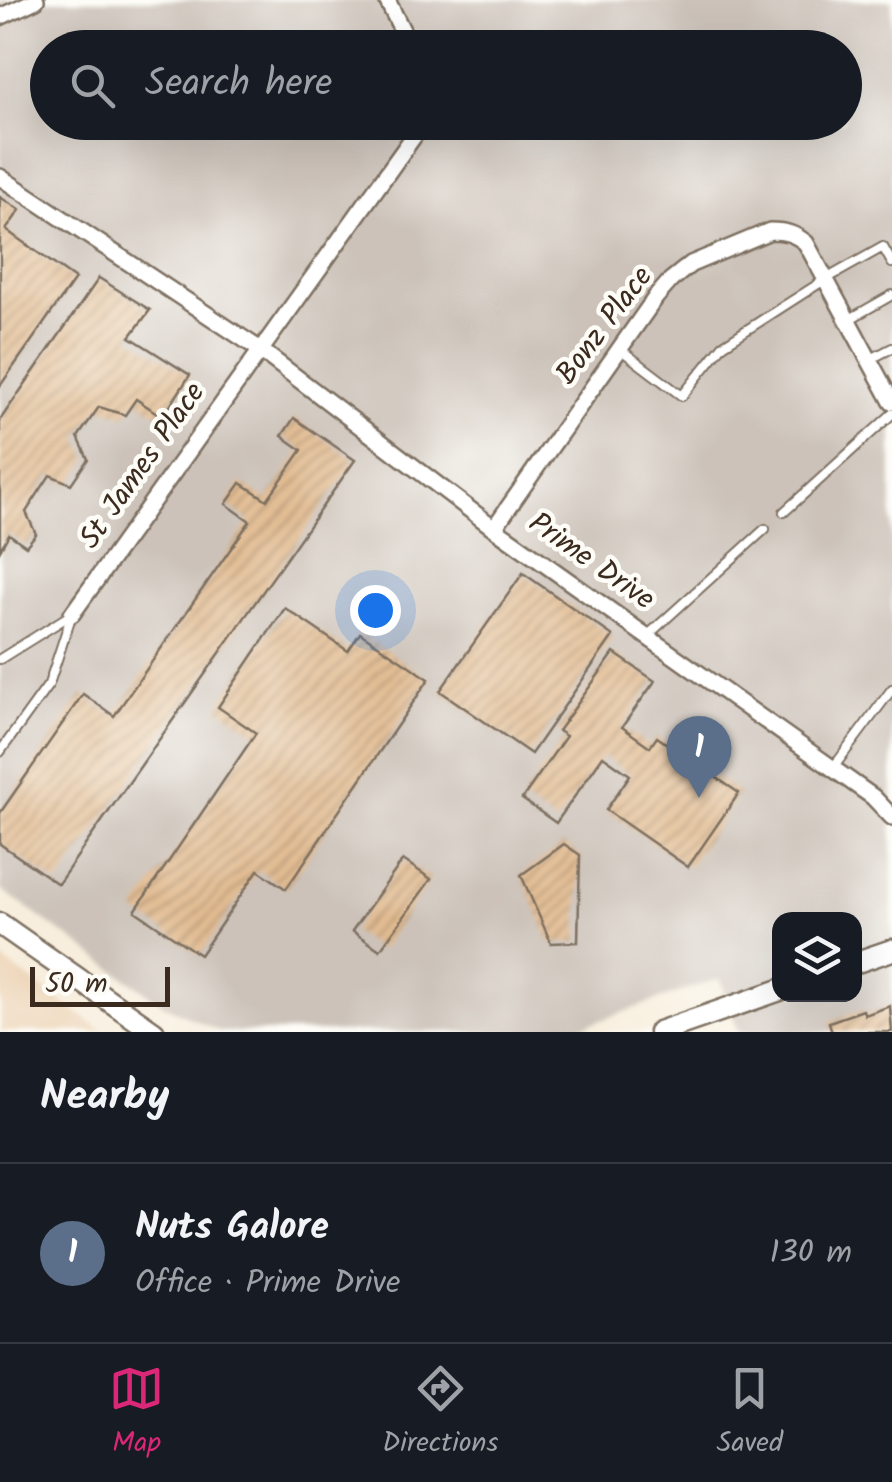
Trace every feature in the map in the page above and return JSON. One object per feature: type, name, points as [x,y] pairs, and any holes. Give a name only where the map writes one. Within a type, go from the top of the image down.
[{"type":"street","points":[[0,17],[36,0]]},
{"type":"street","points":[[387,0],[402,30]]},
{"type":"street","points":[[259,350],[411,140]]},
{"type":"street","name":"Prime Drive","points":[[0,177],[259,350],[494,528],[873,796],[892,817]]},
{"type":"street","name":"Bonz Place","points":[[494,528],[671,280],[691,264],[770,232],[784,231],[806,243],[892,402]]},
{"type":"street","name":"St James Place","points":[[72,614],[259,350]]},
{"type":"street","points":[[0,924],[154,1032]]},
{"type":"street","points":[[862,961],[892,950]]},
{"type":"street","points":[[659,1032],[704,1024],[772,994]]},
{"type":"lane","points":[[620,350],[682,396],[723,345],[826,279],[883,247],[892,263]]},
{"type":"lane","points":[[848,320],[892,295]]},
{"type":"lane","points":[[869,360],[892,348]]},
{"type":"lane","points":[[784,512],[892,414]]},
{"type":"lane","points":[[648,636],[765,530]]},
{"type":"lane","points":[[0,659],[72,614]]},
{"type":"lane","points":[[0,752],[49,684],[72,614]]},
{"type":"lane","points":[[832,768],[892,689]]},
{"type":"shaded area","points":[[0,0],[892,0],[892,1032],[738,1032],[720,978],[567,1032],[220,1032],[164,1005],[0,889]]},
{"type":"shaded area","points":[[0,958],[104,1032],[0,1032]]},
{"type":"building","points":[[0,197],[20,210],[6,230],[75,279],[0,386]]},
{"type":"building","points":[[99,278],[150,310],[130,337],[190,375],[163,417],[136,399],[125,415],[99,407],[78,437],[88,459],[71,484],[50,475],[26,512],[36,534],[26,546],[9,534],[0,550],[0,420]]},
{"type":"building","points":[[294,418],[355,460],[58,884],[0,844],[0,813],[83,694],[114,716],[250,521],[226,504],[241,483],[267,500],[302,450],[282,436]]},
{"type":"building","points":[[523,573],[613,636],[531,754],[440,691]]},
{"type":"building","points":[[285,608],[348,651],[360,633],[429,679],[286,889],[258,870],[200,955],[135,911],[256,733],[218,707]]},
{"type":"building","points":[[614,653],[655,681],[622,727],[650,747],[657,737],[739,793],[688,867],[606,810],[630,775],[603,756],[556,823],[522,799],[566,736],[558,731]]},
{"type":"building","points":[[564,844],[580,855],[578,942],[551,943],[521,875]]},
{"type":"building","points":[[403,860],[431,879],[380,950],[352,931]]},
{"type":"building","points":[[890,1006],[892,1032],[832,1032],[829,1022]]},
{"type":"place","name":"Nuts Galore","points":[[699,798]]}]
